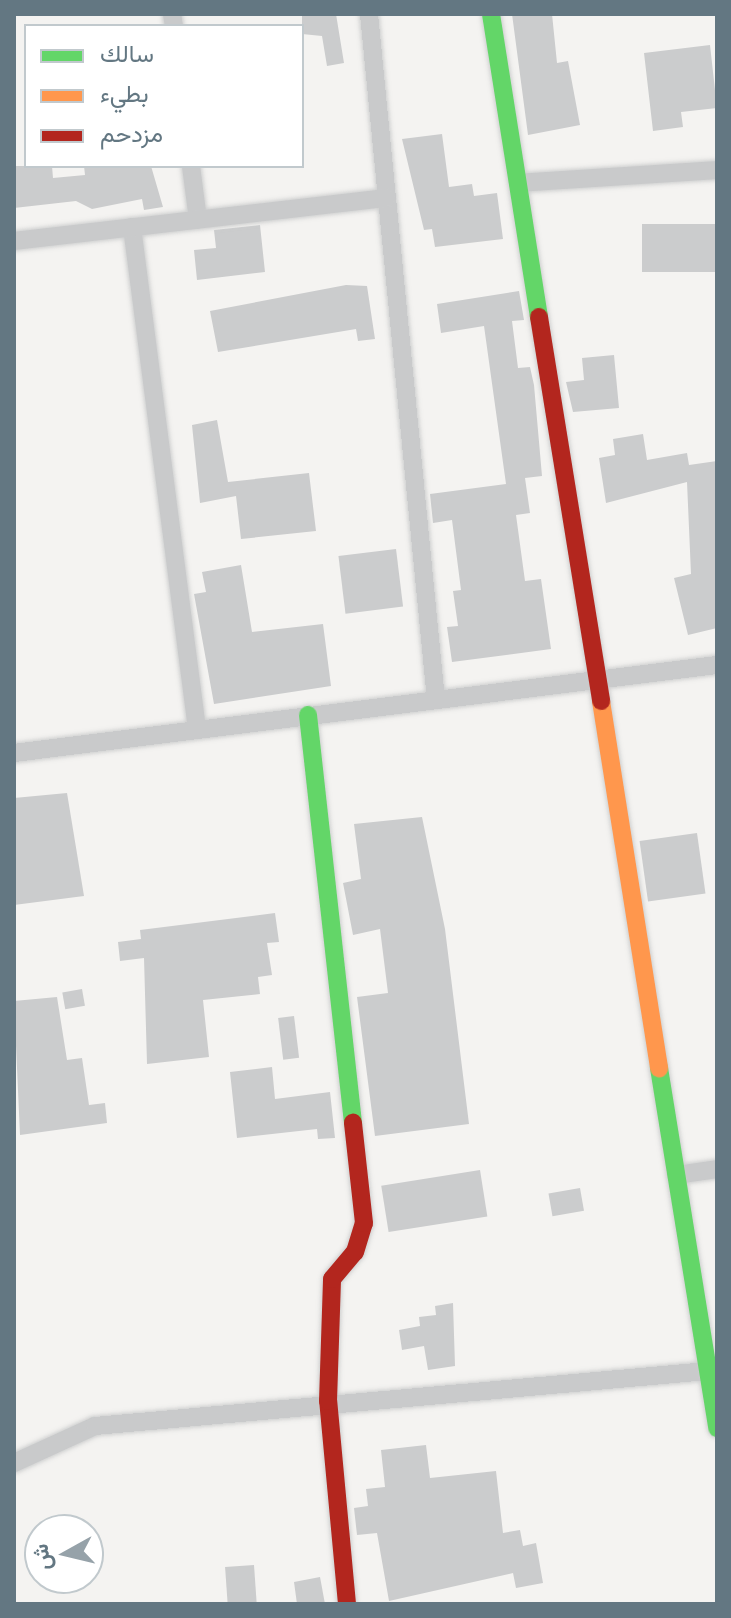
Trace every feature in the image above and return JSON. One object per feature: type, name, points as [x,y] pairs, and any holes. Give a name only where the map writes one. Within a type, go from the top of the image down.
[{"type":"street","points":[[369,14],[436,700]]},
{"type":"street","points":[[491,14],[717,1428]]},
{"type":"street","points":[[191,168],[198,220]]},
{"type":"street","points":[[518,183],[717,170]]},
{"type":"street","points":[[14,241],[387,198]]},
{"type":"street","points":[[132,227],[197,729]]},
{"type":"street","points":[[14,753],[717,665]]},
{"type":"street","points":[[308,715],[364,1223],[355,1252],[332,1279],[328,1401],[347,1604]]},
{"type":"street","points":[[676,1175],[717,1169]]},
{"type":"street","points":[[14,1463],[95,1426],[328,1401],[708,1371]]},
{"type":"building","points":[[302,14],[336,14],[344,63],[327,66],[322,36],[304,34]]},
{"type":"building","points":[[512,14],[552,14],[557,63],[568,61],[580,125],[528,135]]},
{"type":"building","points":[[710,45],[717,108],[681,112],[683,127],[653,131],[644,53]]},
{"type":"building","points":[[442,134],[449,187],[472,184],[474,196],[497,193],[503,239],[435,247],[432,229],[424,230],[402,139]]},
{"type":"building","points":[[14,166],[52,168],[53,178],[85,175],[84,168],[152,168],[163,207],[144,210],[142,199],[92,209],[76,201],[14,208]]},
{"type":"building","points":[[642,224],[717,224],[717,272],[642,272]]},
{"type":"building","points":[[260,225],[265,272],[197,280],[194,250],[216,248],[214,230]]},
{"type":"building","points":[[346,285],[367,286],[375,339],[358,341],[356,329],[218,352],[210,311]]},
{"type":"building","points":[[519,291],[524,320],[512,321],[518,368],[530,367],[534,385],[542,476],[525,478],[530,513],[516,515],[525,581],[541,579],[551,649],[452,662],[447,627],[458,626],[453,591],[461,590],[452,520],[433,523],[430,494],[506,484],[484,326],[441,333],[437,304]]},
{"type":"building","points":[[614,355],[619,408],[573,412],[566,382],[584,380],[582,358]]},
{"type":"building","points":[[217,420],[228,482],[309,473],[316,531],[241,539],[236,496],[200,503],[192,425]]},
{"type":"building","points":[[643,434],[647,460],[687,453],[689,465],[717,461],[717,628],[688,635],[674,578],[691,574],[687,482],[606,503],[599,458],[615,455],[613,439]]},
{"type":"building","points":[[396,549],[403,607],[346,614],[338,556]]},
{"type":"building","points":[[241,565],[252,632],[323,624],[331,686],[214,704],[194,594],[206,592],[202,572]]},
{"type":"building","points":[[67,793],[84,896],[14,905],[14,798]]},
{"type":"building","points":[[422,817],[445,929],[469,1124],[375,1136],[357,997],[388,993],[380,929],[353,935],[343,883],[361,879],[354,824]]},
{"type":"building","points":[[697,833],[705,893],[648,901],[640,841]]},
{"type":"building","points":[[275,913],[279,942],[267,943],[272,975],[258,977],[260,994],[203,1000],[209,1057],[147,1064],[144,958],[120,961],[118,942],[141,939],[140,930]]},
{"type":"building","points":[[82,989],[85,1006],[65,1009],[62,992]]},
{"type":"building","points":[[57,997],[67,1060],[82,1058],[89,1105],[105,1103],[107,1123],[20,1135],[14,1001]]},
{"type":"building","points":[[294,1016],[299,1058],[283,1060],[278,1018]]},
{"type":"building","points":[[272,1067],[275,1099],[330,1092],[335,1138],[318,1139],[317,1129],[237,1138],[230,1072]]},
{"type":"building","points":[[480,1170],[487,1216],[389,1232],[381,1186]]},
{"type":"building","points":[[580,1188],[584,1211],[552,1216],[548,1194]]},
{"type":"building","points":[[453,1303],[455,1366],[428,1370],[424,1346],[402,1350],[399,1330],[420,1326],[419,1317],[436,1315],[435,1306]]},
{"type":"building","points":[[426,1445],[430,1478],[496,1471],[503,1533],[520,1530],[523,1546],[536,1543],[543,1583],[516,1588],[513,1573],[389,1601],[377,1533],[357,1535],[354,1508],[368,1506],[366,1489],[385,1487],[381,1450]]},
{"type":"building","points":[[254,1565],[257,1604],[228,1604],[225,1567]]},
{"type":"building","points":[[320,1577],[325,1604],[297,1604],[294,1582]]},
{"type":"traffic: fast","points":[[491,14],[539,317]]},
{"type":"traffic: fast","points":[[308,715],[353,1123]]},
{"type":"traffic: fast","points":[[659,1068],[717,1428]]},
{"type":"traffic: slow","points":[[601,701],[659,1068]]},
{"type":"traffic: jam","points":[[539,317],[601,701]]},
{"type":"traffic: jam","points":[[347,1604],[328,1401],[332,1279],[355,1252],[364,1223],[353,1123]]}]
